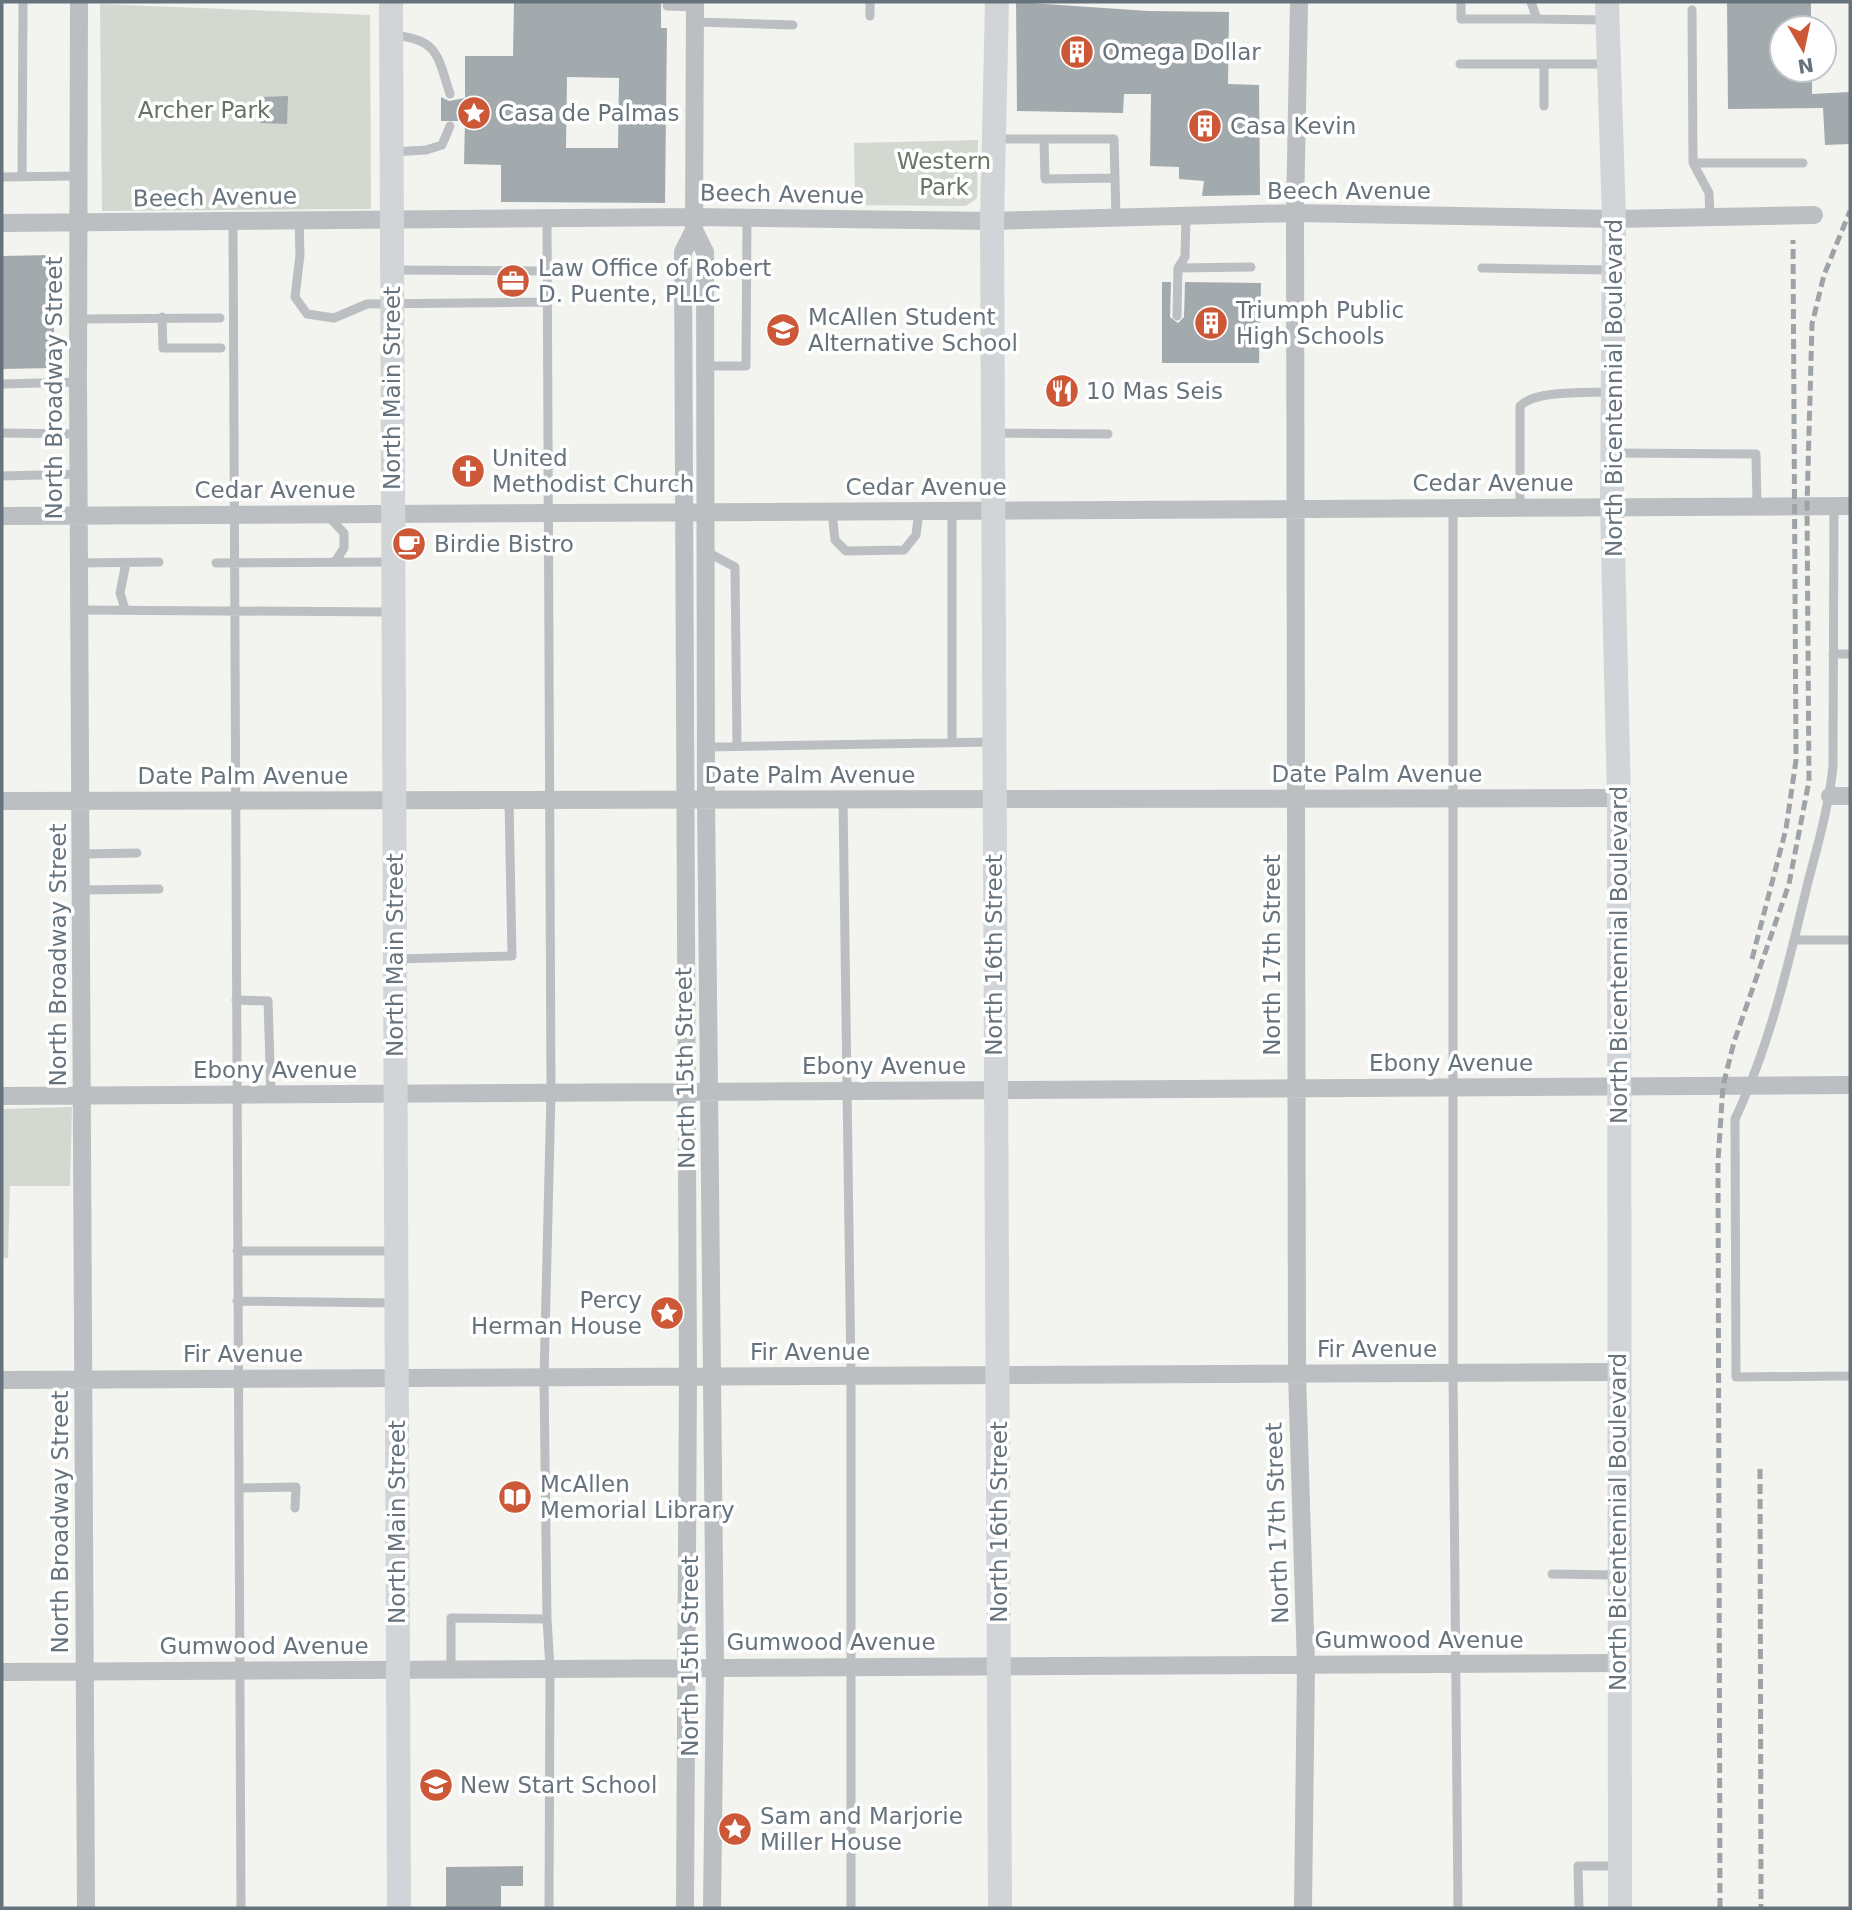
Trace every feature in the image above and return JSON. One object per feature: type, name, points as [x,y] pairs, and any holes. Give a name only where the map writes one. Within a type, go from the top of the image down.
[{"type":"street","name":"North Broadway Street","points":[[79,2],[78,516],[83,854],[86,1908]]},
{"type":"street","name":"North Main Street","points":[[391,2],[399,1908]]},
{"type":"street","name":"North 16th Street","points":[[997,2],[992,221],[1000,1908]]},
{"type":"street","name":"North 17th Street","points":[[1299,2],[1295,213],[1297,1374],[1306,1665],[1303,1908]]},
{"type":"street","name":"North 15th Street","points":[[685,1908],[688,1377],[683,252],[694,224],[695,10]]},
{"type":"street","name":"North Bicentennial Boulevard","points":[[1608,11],[1614,219],[1612,507],[1619,798],[1620,1908]]},
{"type":"street","name":"Beech Avenue","points":[[2,223],[547,218],[694,224],[747,218],[992,221],[1295,213],[1614,219],[1814,215]]},
{"type":"street","name":"North 15th Street","points":[[694,224],[705,252],[706,800],[715,1667],[712,1908]]},
{"type":"street","name":"Cedar Avenue","points":[[2,516],[1842,506]]},
{"type":"street","points":[[1830,796],[1850,796]]},
{"type":"street","name":"Date Palm Avenue","points":[[2,801],[1619,798]]},
{"type":"street","name":"Ebony Avenue","points":[[2,1096],[1850,1085]]},
{"type":"street","name":"Fir Avenue","points":[[2,1380],[1618,1372]]},
{"type":"street","name":"Gumwood Avenue","points":[[2,1672],[1619,1663]]},
{"type":"lane","points":[[23,2],[23,176]]},
{"type":"lane","points":[[870,2],[870,16]]},
{"type":"lane","points":[[1461,2],[1461,19],[1537,19],[1608,11]]},
{"type":"lane","points":[[1531,2],[1537,19]]},
{"type":"lane","points":[[667,6],[793,25]]},
{"type":"lane","points":[[1692,10],[1693,163],[1709,192],[1710,217]]},
{"type":"lane","points":[[391,34],[416,37],[434,49],[450,94]]},
{"type":"lane","points":[[1461,64],[1609,64]]},
{"type":"lane","points":[[1544,64],[1544,106]]},
{"type":"lane","points":[[391,152],[426,150],[442,145],[450,126]]},
{"type":"lane","points":[[994,139],[1114,139],[1116,218]]},
{"type":"lane","points":[[1044,139],[1045,179],[1115,178]]},
{"type":"lane","points":[[1693,163],[1802,163]]},
{"type":"lane","points":[[2,177],[78,176]]},
{"type":"lane","points":[[1177,316],[1178,268],[1185,257],[1186,216]]},
{"type":"lane","points":[[547,218],[547,800],[551,1093],[544,1378],[550,1669],[548,1908]]},
{"type":"lane","points":[[706,366],[746,366],[747,218]]},
{"type":"lane","points":[[299,220],[300,255],[295,296],[307,314],[334,318],[367,304],[547,302]]},
{"type":"lane","points":[[233,221],[237,801],[235,1095],[241,1908]]},
{"type":"lane","points":[[1178,268],[1251,267]]},
{"type":"lane","points":[[1482,268],[1614,270]]},
{"type":"lane","points":[[392,270],[547,271]]},
{"type":"lane","points":[[162,317],[163,348],[220,348]]},
{"type":"lane","points":[[78,319],[220,318]]},
{"type":"lane","points":[[2,384],[78,382]]},
{"type":"lane","points":[[1520,508],[1520,406],[1525,400],[1547,396],[1613,392]]},
{"type":"lane","points":[[2,433],[78,434]]},
{"type":"lane","points":[[994,433],[1108,434]]},
{"type":"lane","points":[[1612,453],[1756,454],[1757,506]]},
{"type":"lane","points":[[2,476],[78,474]]},
{"type":"lane","points":[[1842,506],[1833,654],[1830,796],[1795,940],[1751,1084],[1735,1119],[1736,1377],[1850,1376]]},
{"type":"lane","points":[[1453,508],[1452,1373],[1458,1908]]},
{"type":"lane","points":[[832,512],[835,540],[846,551],[904,550],[916,535],[919,511]]},
{"type":"lane","points":[[952,511],[952,742]]},
{"type":"lane","points":[[327,514],[344,533],[344,548],[335,562]]},
{"type":"lane","points":[[707,552],[734,567],[737,745]]},
{"type":"lane","points":[[79,564],[159,562]]},
{"type":"lane","points":[[216,563],[393,562]]},
{"type":"lane","points":[[125,608],[120,593],[127,563]]},
{"type":"lane","points":[[79,610],[125,608],[392,612]]},
{"type":"lane","points":[[1833,654],[1850,654]]},
{"type":"lane","points":[[706,747],[994,742]]},
{"type":"lane","points":[[843,799],[844,1091],[851,1376],[850,1908]]},
{"type":"lane","points":[[395,959],[512,956],[509,800]]},
{"type":"lane","points":[[83,854],[137,853]]},
{"type":"lane","points":[[82,890],[159,889]]},
{"type":"lane","points":[[1795,940],[1850,940]]},
{"type":"lane","points":[[236,1000],[268,1000],[271,1095]]},
{"type":"lane","points":[[237,1251],[396,1251]]},
{"type":"lane","points":[[237,1301],[396,1303]]},
{"type":"lane","points":[[239,1488],[296,1487],[295,1508]]},
{"type":"lane","points":[[1552,1574],[1618,1575]]},
{"type":"lane","points":[[451,1670],[451,1618],[547,1619]]},
{"type":"lane","points":[[1579,1908],[1578,1866],[1620,1866]]},
{"type":"green space","name":"Archer Park","points":[[100,4],[370,15],[371,209],[102,211]]},
{"type":"green space","name":"Western Park","points":[[978,140],[977,198],[966,206],[855,205],[854,143]]},
{"type":"green space","points":[[72,1107],[70,1186],[10,1186],[8,1258],[2,1258],[2,1109]]},
{"type":"building","points":[[514,2],[661,2],[661,28],[667,28],[665,203],[501,202],[501,165],[464,164],[465,121],[441,121],[441,97],[449,101],[465,98],[465,56],[513,56]],"holes":[[[567,77],[619,78],[618,148],[566,148]]]},
{"type":"building","points":[[1016,2],[1148,11],[1229,12],[1228,84],[1259,85],[1260,195],[1202,196],[1204,181],[1179,179],[1179,167],[1150,166],[1151,94],[1124,94],[1123,113],[1017,111]]},
{"type":"building","points":[[1727,2],[1811,2],[1811,14],[1768,14],[1768,84],[1812,84],[1812,94],[1850,92],[1850,144],[1825,145],[1823,108],[1728,109]]},
{"type":"building","points":[[288,96],[287,124],[260,123],[260,97]]},
{"type":"building","points":[[52,255],[55,368],[2,369],[2,256]]},
{"type":"building","name":"Triumph Public High Schools","points":[[1162,282],[1171,282],[1170,317],[1178,323],[1184,317],[1185,282],[1261,283],[1259,363],[1162,363]]},
{"type":"building","points":[[523,1866],[523,1886],[501,1886],[501,1908],[446,1908],[446,1867]]},
{"type":"railway","points":[[1720,1908],[1718,1161],[1723,1086],[1734,1042],[1789,884],[1809,781],[1807,506],[1812,324],[1824,275],[1850,211]]},
{"type":"railway","points":[[1752,959],[1786,829],[1796,760],[1793,240]]},
{"type":"railway","points":[[1760,1469],[1761,1908]]},
{"type":"place","name":"Omega Dollar","points":[[1077,52]]},
{"type":"place","name":"Casa de Palmas","points":[[474,113]]},
{"type":"place","name":"Casa Kevin","points":[[1205,126]]},
{"type":"place","name":"Law Office of Robert D. Puente, PLLC","points":[[513,281]]},
{"type":"place","name":"Triumph Public High Schools","points":[[1211,323]]},
{"type":"place","name":"McAllen Student Alternative School","points":[[783,330]]},
{"type":"place","name":"10 Mas Seis","points":[[1062,391]]},
{"type":"place","name":"United Methodist Church","points":[[468,471]]},
{"type":"place","name":"Birdie Bistro","points":[[409,544]]},
{"type":"place","name":"Percy Herman House","points":[[667,1313]]},
{"type":"place","name":"McAllen Memorial Library","points":[[515,1497]]},
{"type":"place","name":"New Start School","points":[[436,1785]]},
{"type":"place","name":"Sam and Marjorie Miller House","points":[[735,1829]]}]
